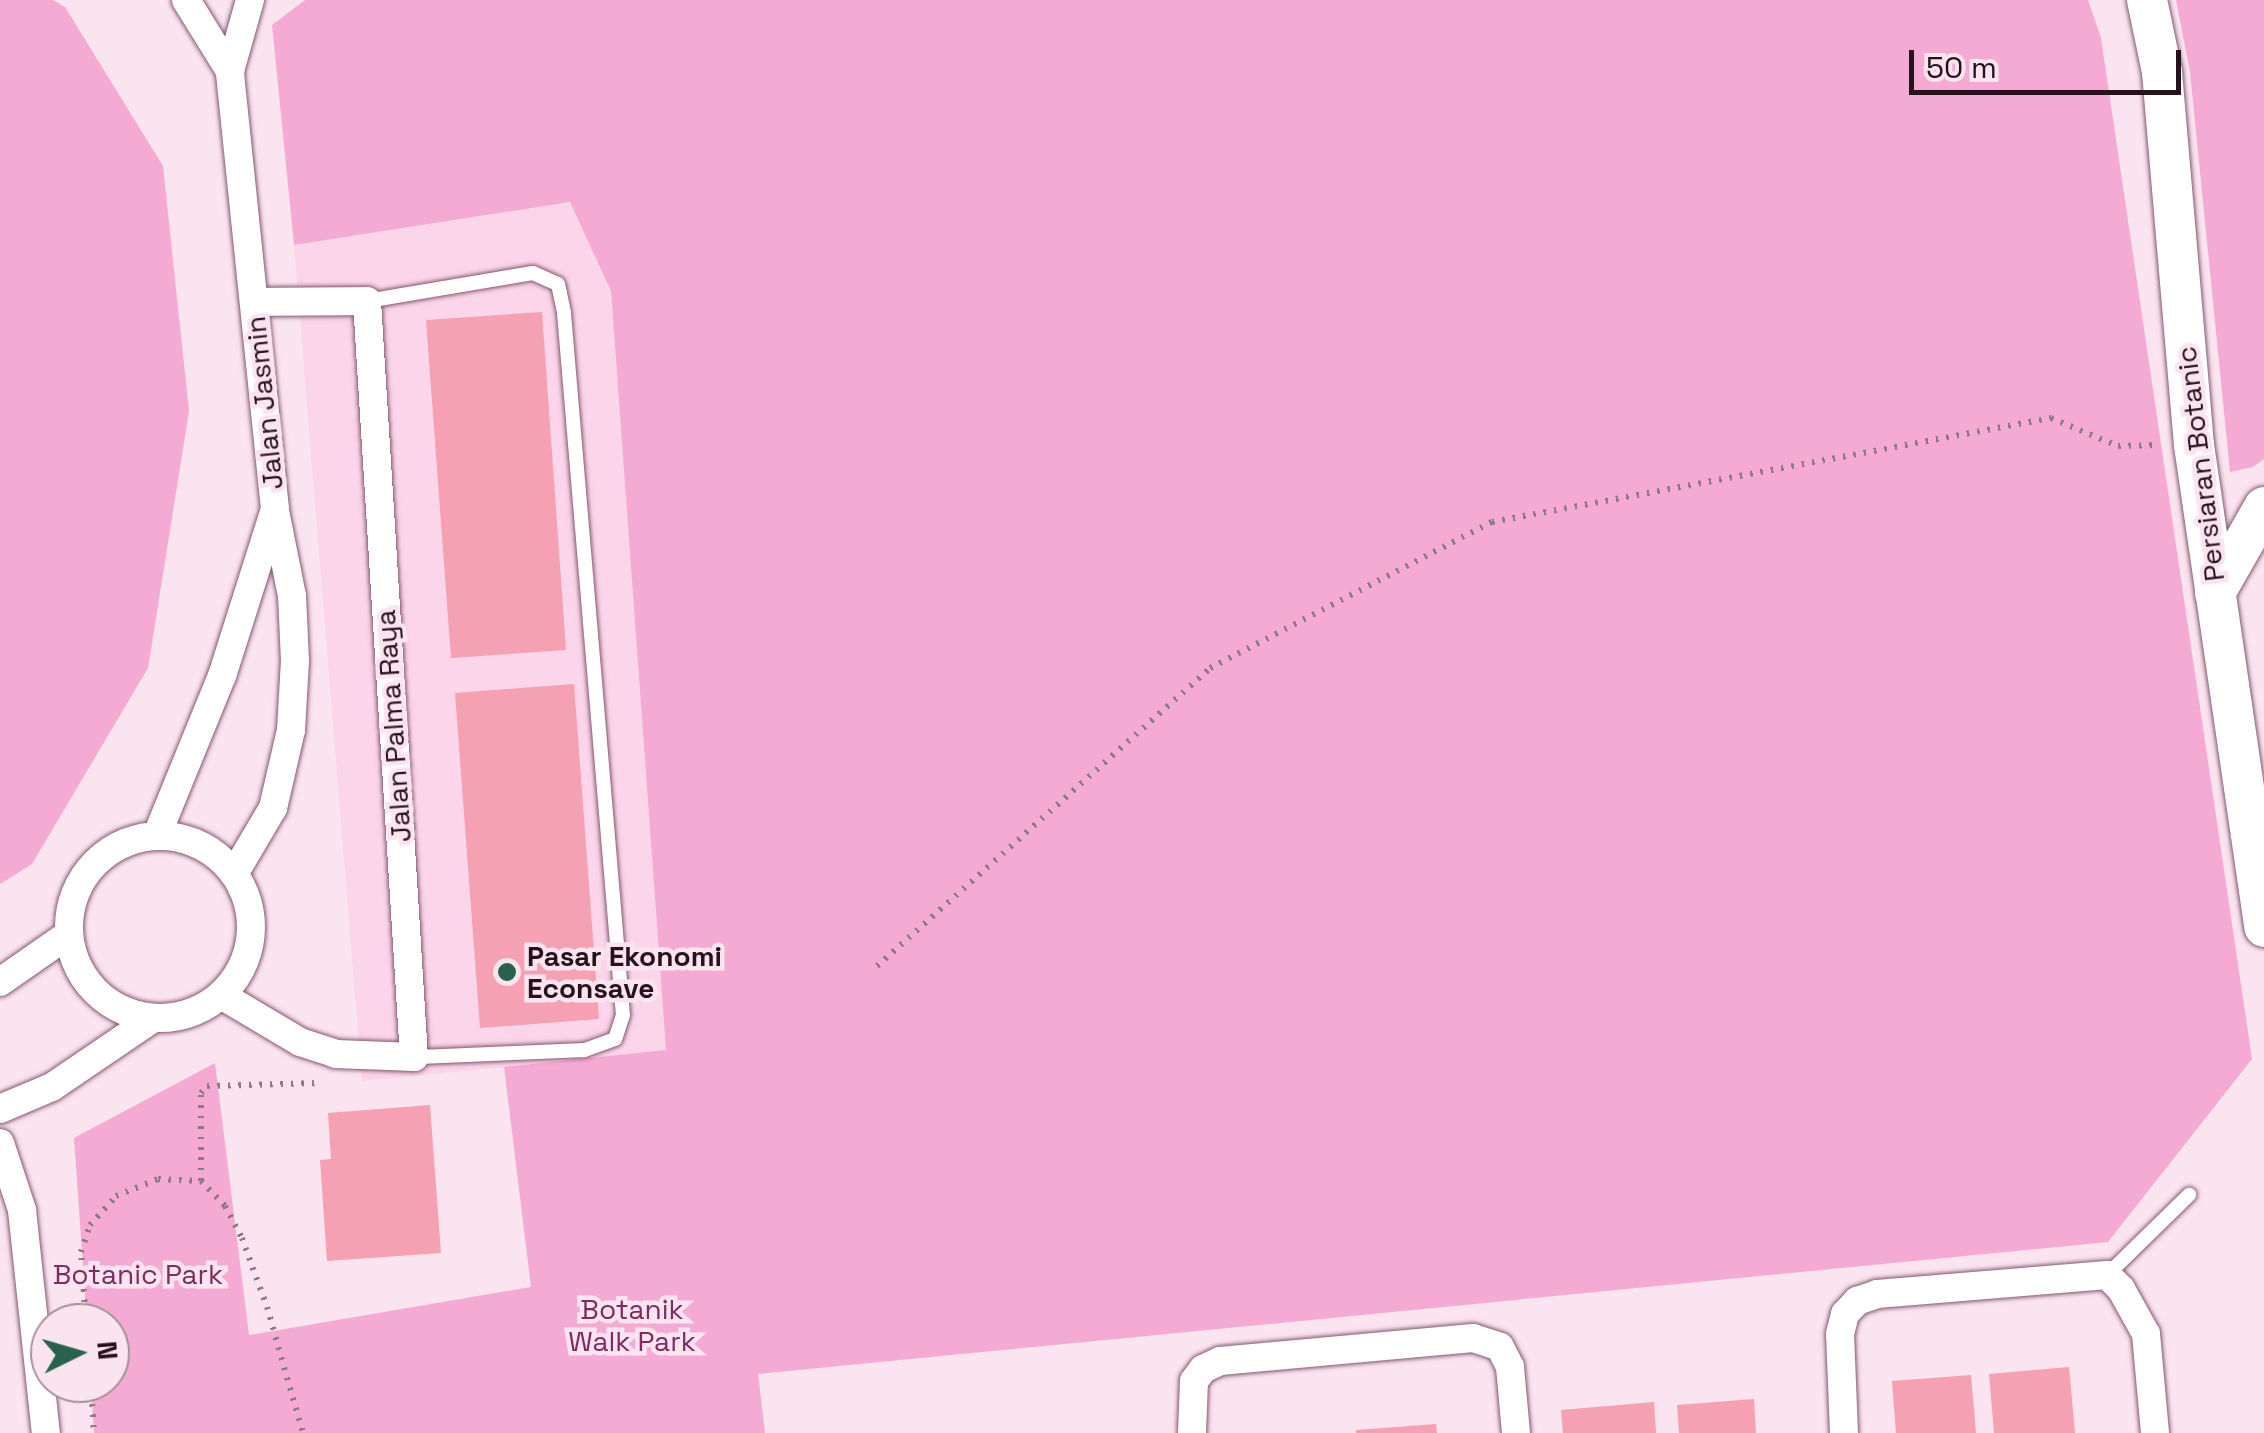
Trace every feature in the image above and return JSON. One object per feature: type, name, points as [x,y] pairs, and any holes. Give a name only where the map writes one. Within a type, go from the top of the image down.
[{"type":"main road","name":"Persiaran Botanic","points":[[2147,0],[2162,72],[2194,445],[2264,927]]},
{"type":"main road","points":[[2215,594],[2264,507]]},
{"type":"street","name":"Jalan Jasmin","points":[[186,0],[230,71]]},
{"type":"street","name":"Jalan Jasmin","points":[[157,835],[222,676],[275,509],[230,71],[250,0]]},
{"type":"street","points":[[254,302],[367,301]]},
{"type":"street","name":"Jalan Palma Raya","points":[[367,301],[414,1058]]},
{"type":"street","points":[[234,874],[273,808],[291,730],[295,661],[292,596],[275,509]]},
{"type":"street","points":[[157,835],[186,839],[214,853],[234,874],[249,904],[251,938],[241,969],[222,996],[189,1014],[152,1019],[116,1008],[92,989],[76,964],[68,934],[74,898],[92,866],[110,850],[132,839],[157,835]]},
{"type":"street","points":[[0,982],[68,934]]},
{"type":"street","points":[[222,996],[300,1042],[336,1054],[414,1058]]},
{"type":"street","points":[[0,1109],[52,1087],[152,1019]]},
{"type":"street","points":[[0,1143],[22,1210],[46,1433]]},
{"type":"street","points":[[1844,1433],[1838,1360],[1845,1314],[1857,1302],[1876,1294],[2107,1276],[2136,1310],[2146,1334],[2154,1433]]},
{"type":"street","points":[[1191,1420],[1194,1381],[1203,1368],[1220,1362],[1472,1338],[1500,1348],[1510,1367],[1516,1433]]},
{"type":"lane","points":[[367,301],[533,273],[558,284],[564,313],[623,1015],[615,1039],[584,1050],[414,1058]]},
{"type":"lane","points":[[2107,1276],[2189,1195]]},
{"type":"path","points":[[877,966],[1210,668],[1492,522],[2051,418],[2118,446],[2194,445]]},
{"type":"path","points":[[201,1181],[201,1093],[208,1086],[325,1083],[375,1056]]},
{"type":"path","points":[[85,1303],[81,1252],[90,1225],[116,1196],[158,1178],[201,1181],[225,1206],[242,1238],[268,1307],[303,1433]]},
{"type":"path","points":[[92,1403],[94,1433]]},
{"type":"shaded area","points":[[571,202],[611,291],[666,1051],[362,1081],[294,245]]},
{"type":"green space","points":[[0,0],[53,0],[65,7],[163,166],[189,411],[148,668],[32,864],[0,884]]},
{"type":"green space","points":[[305,0],[2088,0],[2101,38],[2252,1059],[2108,1242],[758,1374],[765,1433],[94,1433],[92,1403],[130,1403],[130,1303],[86,1303],[74,1138],[215,1063],[249,1335],[531,1287],[504,1067],[666,1050],[611,291],[570,202],[294,245],[272,25]]},
{"type":"green space","points":[[2176,0],[2264,0],[2264,459],[2253,467],[2230,472],[2190,72]]},
{"type":"building","points":[[542,312],[566,650],[451,658],[426,320]]},
{"type":"building","points":[[574,684],[599,1019],[480,1028],[455,693]]},
{"type":"building","points":[[430,1105],[441,1253],[327,1261],[320,1160],[331,1159],[328,1113]]},
{"type":"building","points":[[2069,1367],[2075,1433],[1994,1433],[1989,1374]]},
{"type":"building","points":[[1971,1375],[1976,1433],[1896,1433],[1892,1381]]},
{"type":"building","points":[[1754,1399],[1756,1433],[1679,1433],[1677,1405]]},
{"type":"building","points":[[1654,1402],[1656,1433],[1563,1433],[1561,1410]]},
{"type":"building","points":[[1436,1424],[1437,1433],[1356,1433],[1356,1430]]},
{"type":"place","name":"Pasar Ekonomi Econsave","points":[[507,972]]},
{"type":"park label","name":"Botanic Park","points":[[138,1274]]},
{"type":"park label","name":"Botanik Walk Park","points":[[632,1325]]}]
